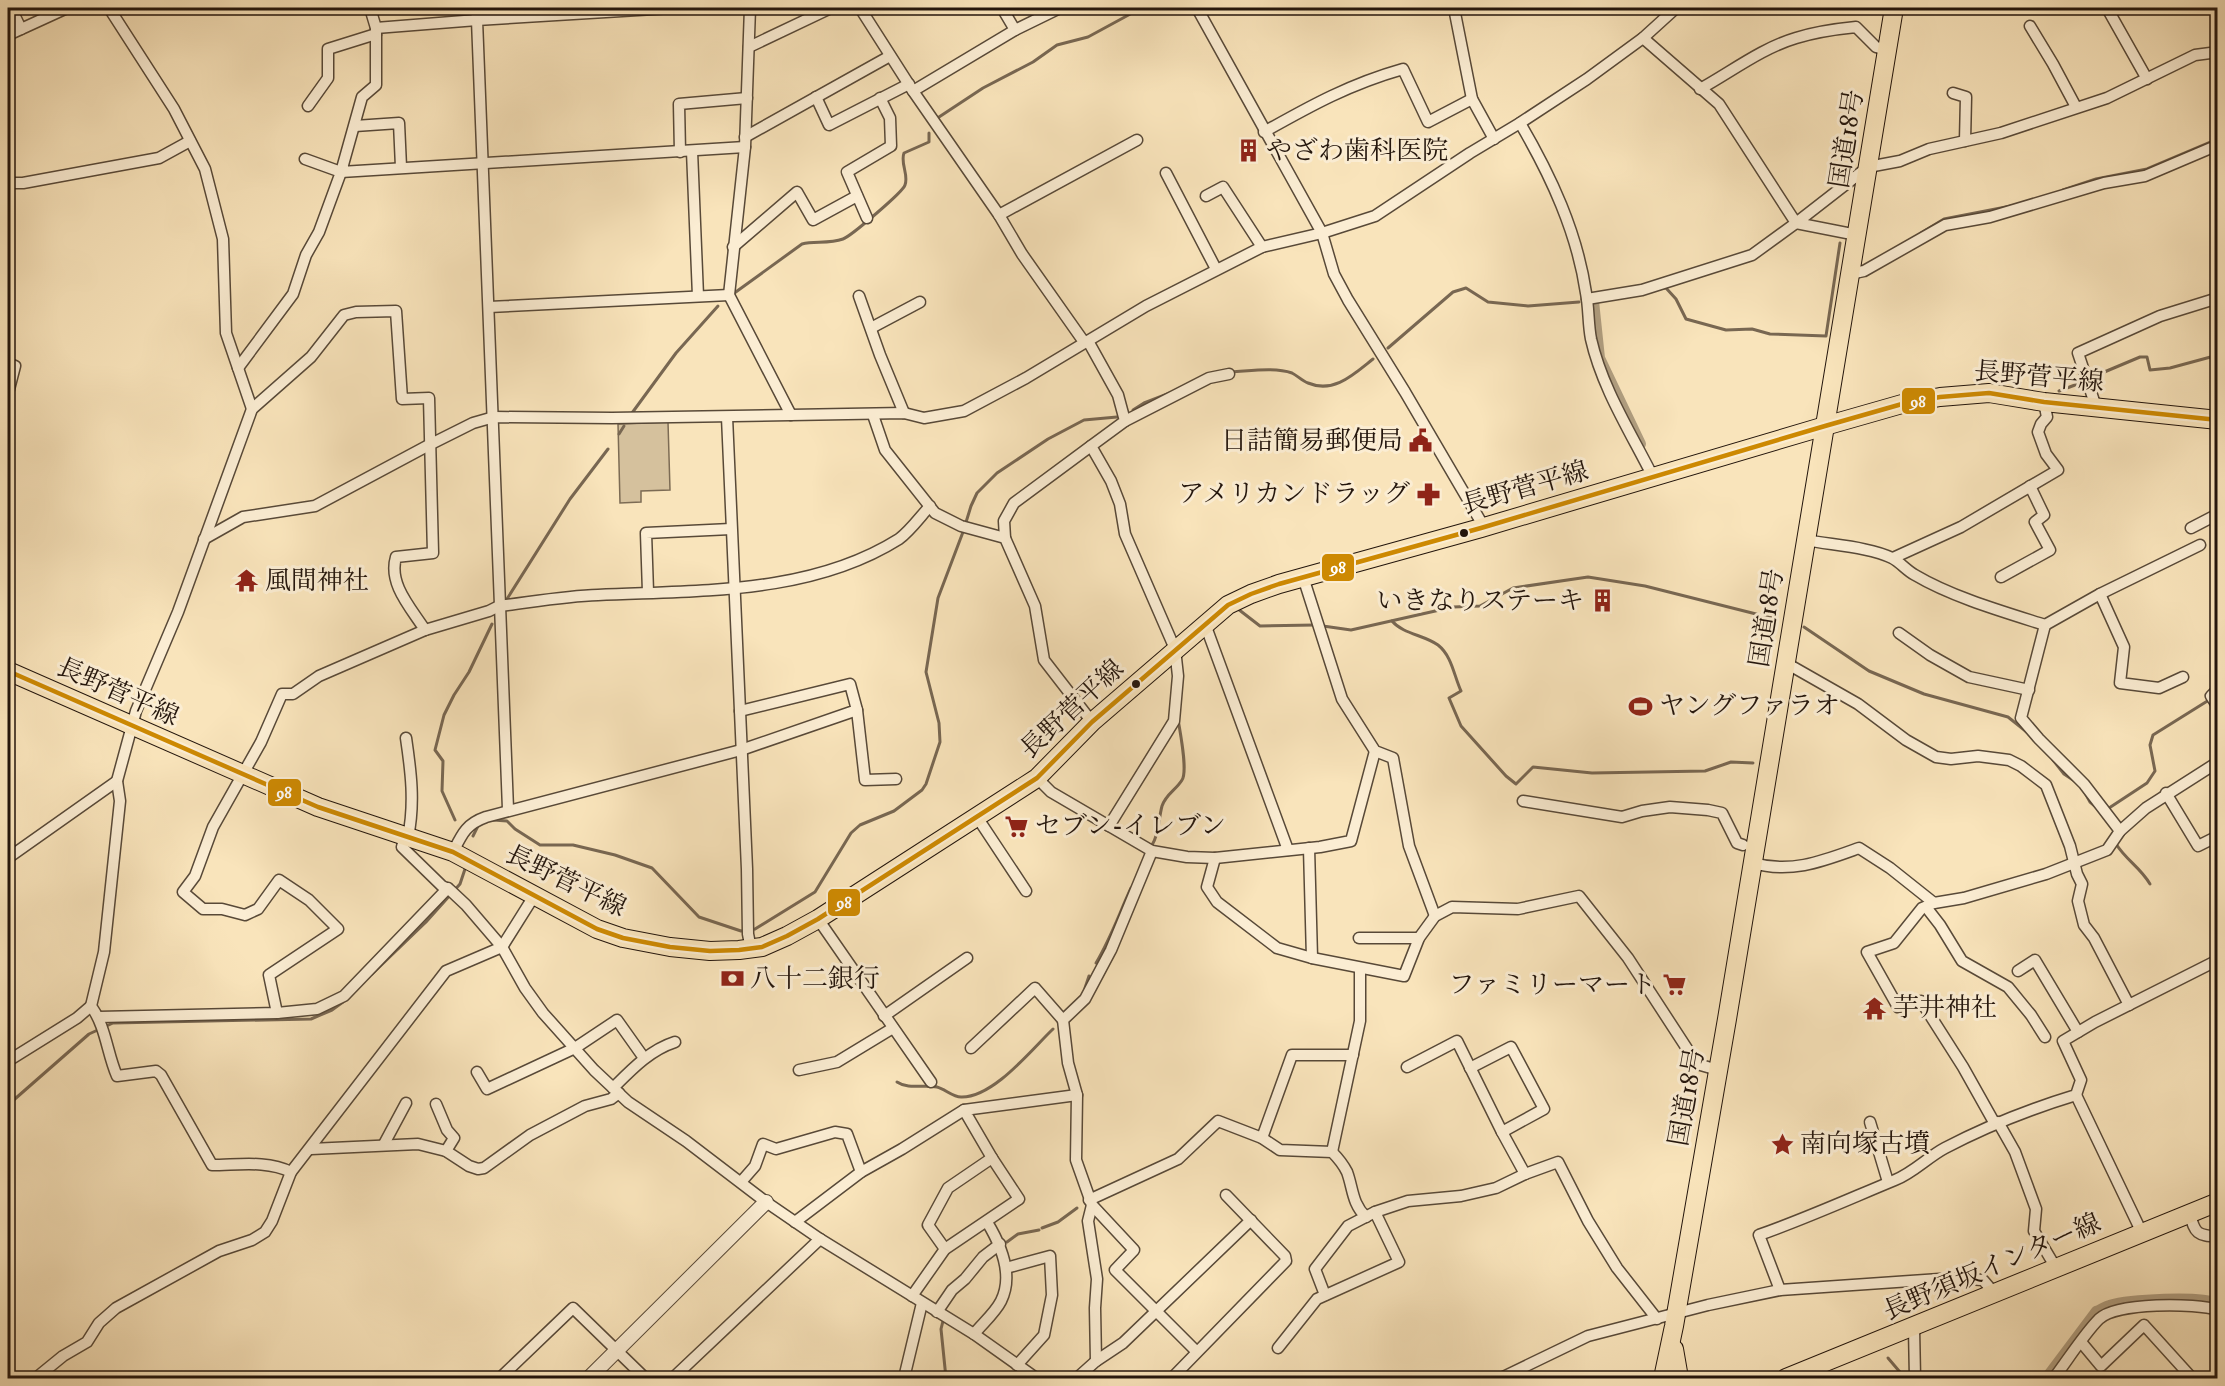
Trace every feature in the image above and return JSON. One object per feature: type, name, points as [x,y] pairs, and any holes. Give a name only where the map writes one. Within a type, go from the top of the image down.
[{"type":"main road","name":"国道18号","points":[[1663,1378],[1675,1320],[1753,863],[1894,8]]},
{"type":"main road","name":"長野菅平線","points":[[8,671],[318,807],[453,852],[597,928],[623,938],[670,947],[710,951],[749,937],[762,947],[818,919],[1037,777],[1092,722],[1175,649],[1228,605],[1251,594],[1824,426],[1902,404],[1940,397],[1989,393],[2044,402],[2217,420]]},
{"type":"main road","name":"長野須坂インター線","points":[[1786,1378],[1914,1328],[2217,1202]]},
{"type":"main road","points":[[1675,1320],[1674,1353],[1679,1378]]},
{"type":"street","points":[[11,8],[21,29]]},
{"type":"street","points":[[8,35],[67,8]]},
{"type":"street","points":[[109,8],[174,109],[206,169],[223,239],[226,333],[252,409]]},
{"type":"street","points":[[238,368],[293,294],[306,255],[319,232],[341,172],[362,97],[376,86],[376,31],[370,8]]},
{"type":"street","points":[[476,8],[508,809]]},
{"type":"street","points":[[308,106],[328,78],[328,49],[376,31],[477,20],[512,13],[671,8]]},
{"type":"street","points":[[750,8],[745,142],[729,295],[791,415]]},
{"type":"street","points":[[749,47],[831,8]]},
{"type":"street","points":[[860,8],[890,57],[999,215],[1022,254],[1086,342],[1118,395],[1125,421]]},
{"type":"street","points":[[1002,8],[1014,30]]},
{"type":"street","points":[[816,97],[829,125],[880,98],[911,88],[1014,30],[1060,8]]},
{"type":"street","points":[[1197,8],[1322,233],[1334,274],[1348,300],[1484,527]]},
{"type":"street","points":[[1454,8],[1472,99],[1494,139]]},
{"type":"street","points":[[204,539],[243,517],[315,506],[473,423],[494,417],[727,417],[904,413],[924,418],[964,411],[1026,378],[1146,306],[1262,247],[1322,233],[1375,216],[1520,123],[1643,38],[1676,8]]},
{"type":"street","points":[[2107,8],[2147,79]]},
{"type":"street","points":[[2030,26],[2076,107]]},
{"type":"street","points":[[1700,89],[1775,46],[1817,33],[1856,27],[1876,47],[1887,50]]},
{"type":"street","points":[[1643,38],[1719,104],[1796,223],[1857,235]]},
{"type":"street","points":[[1587,299],[1642,290],[1752,255],[1868,167],[1900,160],[1929,149],[2001,133],[2106,98],[2195,55],[2217,52]]},
{"type":"street","points":[[305,159],[341,172],[680,152],[745,142],[816,97],[890,57]]},
{"type":"street","points":[[1264,132],[1316,102],[1366,80],[1403,69],[1428,122],[1472,99]]},
{"type":"street","points":[[1953,93],[1965,96],[1965,141]]},
{"type":"street","points":[[680,152],[679,104],[747,98]]},
{"type":"street","points":[[867,219],[847,172],[891,146],[890,118],[880,98]]},
{"type":"street","points":[[355,126],[399,123],[401,167]]},
{"type":"street","points":[[1520,123],[1544,164],[1562,204],[1587,299],[1591,339],[1604,378],[1653,477]]},
{"type":"street","points":[[999,215],[1137,140]]},
{"type":"street","points":[[8,183],[23,183],[159,158],[190,141]]},
{"type":"street","points":[[1850,274],[1864,271],[1945,225],[1990,216],[2104,183],[2145,176],[2217,145]]},
{"type":"street","points":[[692,151],[698,296]]},
{"type":"street","points":[[1166,173],[1216,269]]},
{"type":"street","points":[[1206,196],[1223,187],[1262,247]]},
{"type":"street","points":[[733,247],[797,192],[813,220],[857,196]]},
{"type":"street","points":[[489,307],[729,295]]},
{"type":"street","points":[[860,296],[904,413]]},
{"type":"street","points":[[2096,407],[2078,353],[2160,316],[2217,298]]},
{"type":"street","points":[[871,328],[920,302]]},
{"type":"street","points":[[8,1061],[77,1018],[91,1006],[104,952],[120,801],[117,781],[132,725],[178,612],[252,409],[310,357],[344,315],[356,312],[396,311],[402,399],[429,398],[433,553],[396,557],[393,567],[394,581],[424,630]]},
{"type":"street","points":[[8,363],[15,366],[8,393]]},
{"type":"street","points":[[1092,722],[1044,660],[1035,606],[1005,538],[1004,521],[1014,503],[1125,421],[1209,378],[1229,374]]},
{"type":"street","points":[[1893,558],[1961,527],[2058,470],[2046,454],[2038,432],[2047,417],[2044,402]]},
{"type":"street","points":[[873,415],[885,450],[935,513],[965,528],[1005,538]]},
{"type":"street","points":[[727,417],[749,937]]},
{"type":"street","points":[[1092,446],[1112,481],[1120,504],[1125,534],[1175,649],[1178,676],[1174,721],[1109,826]]},
{"type":"street","points":[[2001,577],[2050,550],[2035,522],[2044,515],[2030,486]]},
{"type":"street","points":[[277,1013],[269,975],[338,929],[309,900],[279,879],[258,909],[245,915],[222,909],[203,909],[183,892],[195,876],[213,827],[261,742],[282,694],[293,694],[319,676],[424,630],[499,606],[595,595],[734,588],[827,573],[863,558],[901,538],[930,506]]},
{"type":"street","points":[[2191,528],[2217,514]]},
{"type":"street","points":[[648,592],[646,532],[731,530]]},
{"type":"street","points":[[1806,540],[1893,558],[1913,574],[1933,584],[2011,615],[2045,625],[2100,594],[2200,545]]},
{"type":"street","points":[[1303,577],[1342,699],[1375,751],[1393,758],[1409,846],[1435,916]]},
{"type":"street","points":[[2100,594],[2124,646],[2120,683],[2159,688],[2183,677]]},
{"type":"street","points":[[1205,624],[1288,850]]},
{"type":"street","points":[[2045,625],[2021,718],[2084,784],[2120,831]]},
{"type":"street","points":[[1899,633],[1930,655],[1969,677],[2029,690]]},
{"type":"street","points":[[1786,663],[1858,704],[1906,740],[1936,757],[1951,759],[1978,756],[2009,760],[2046,785],[2082,884],[2078,901],[2084,926],[2094,938],[2129,1005]]},
{"type":"street","points":[[740,711],[850,684],[857,710],[865,780],[896,779]]},
{"type":"street","points":[[2217,689],[2211,696],[2217,707]]},
{"type":"street","points":[[453,852],[461,836],[472,822],[508,809],[741,750],[857,710]]},
{"type":"street","points":[[406,738],[413,784],[412,820],[402,848],[442,886],[451,891],[502,947],[525,988],[543,1013],[616,1090],[628,1102],[795,1222],[974,1334],[1036,1378]]},
{"type":"street","points":[[1037,777],[1051,792],[1152,851],[1187,857],[1215,858],[1351,841],[1375,751]]},
{"type":"street","points":[[2056,1268],[2034,1231],[2036,1209],[2015,1152],[1921,1001],[1898,1007],[1867,952],[1894,943],[1912,920],[1930,905],[2024,881],[2107,850],[2120,831],[2166,793],[2217,762]]},
{"type":"street","points":[[8,858],[117,781]]},
{"type":"street","points":[[2166,793],[2198,846],[2217,836]]},
{"type":"street","points":[[1523,801],[1622,817],[1670,807],[1708,810],[1722,813],[1737,843],[1743,845]]},
{"type":"street","points":[[977,817],[1026,891]]},
{"type":"street","points":[[1309,848],[1312,958]]},
{"type":"street","points":[[1753,863],[1768,867],[1814,864],[1859,848],[1890,868],[1930,905],[1962,961],[2008,987],[2031,1015],[2044,1037]]},
{"type":"street","points":[[1063,1020],[1085,999],[1111,950],[1152,851]]},
{"type":"street","points":[[1215,858],[1207,887],[1217,902],[1277,948],[1312,958],[1404,976],[1419,938],[1435,916],[1452,907],[1518,909],[1579,896],[1628,958],[1697,1064],[1718,1070]]},
{"type":"street","points":[[101,1023],[317,1009],[344,996],[451,891]]},
{"type":"street","points":[[36,1378],[63,1356],[87,1342],[99,1323],[116,1308],[219,1251],[252,1240],[265,1232],[272,1221],[291,1172],[446,971],[502,947],[534,896]]},
{"type":"street","points":[[818,919],[931,1082]]},
{"type":"street","points":[[1359,938],[1419,938]]},
{"type":"street","points":[[884,1016],[967,958]]},
{"type":"street","points":[[2018,971],[2035,960],[2078,1032]]},
{"type":"street","points":[[2142,1233],[2076,1095],[2081,1080],[2063,1041],[2217,960]]},
{"type":"street","points":[[1332,1152],[1360,1021],[1360,968]]},
{"type":"street","points":[[971,1048],[1035,988],[1063,1020],[1068,1063],[1077,1095],[1076,1160],[1090,1203],[1088,1221],[1096,1279],[1096,1361]]},
{"type":"street","points":[[91,1006],[101,1023],[109,1057],[117,1076],[156,1071],[161,1075],[212,1165],[264,1164],[281,1167],[291,1172]]},
{"type":"street","points":[[477,1072],[488,1089],[575,1048],[617,1020],[644,1059]]},
{"type":"street","points":[[799,1070],[837,1062],[893,1028]]},
{"type":"street","points":[[1407,1067],[1456,1041],[1525,1174]]},
{"type":"street","points":[[310,1149],[418,1144],[446,1152],[469,1166],[484,1168],[530,1135],[585,1106],[611,1099],[635,1065],[662,1046],[675,1042]]},
{"type":"street","points":[[1470,1068],[1511,1047],[1544,1109],[1502,1132]]},
{"type":"street","points":[[1262,1138],[1293,1055],[1353,1055]]},
{"type":"street","points":[[795,1222],[861,1172],[964,1110],[1077,1095]]},
{"type":"street","points":[[1780,1290],[1759,1235],[1896,1180],[1942,1149],[1996,1123],[2033,1108],[2076,1095]]},
{"type":"street","points":[[384,1144],[406,1103]]},
{"type":"street","points":[[436,1104],[447,1130],[454,1138],[446,1152]]},
{"type":"street","points":[[912,1296],[945,1249],[1019,1199],[964,1110]]},
{"type":"street","points":[[1090,1203],[1178,1159],[1218,1121],[1262,1138],[1280,1149],[1332,1152],[1347,1173],[1358,1210],[1370,1215],[1399,1262],[1317,1299],[1278,1348]]},
{"type":"street","points":[[1870,1122],[1888,1182]]},
{"type":"street","points":[[741,1182],[755,1166],[763,1144],[776,1149],[835,1132],[847,1134],[861,1172]]},
{"type":"street","points":[[945,1249],[928,1225],[948,1188],[992,1158]]},
{"type":"street","points":[[1325,1295],[1315,1269],[1348,1226],[1408,1200],[1461,1196],[1496,1188],[1558,1162],[1588,1221],[1617,1269],[1657,1318]]},
{"type":"street","points":[[1172,1378],[1286,1261],[1285,1256],[1226,1195]]},
{"type":"street","points":[[589,1378],[766,1202]]},
{"type":"street","points":[[1090,1203],[1134,1250],[1115,1270],[1196,1352]]},
{"type":"street","points":[[2190,1214],[2194,1230],[2200,1235],[2217,1237]]},
{"type":"street","points":[[1077,1378],[1096,1361],[1123,1343],[1251,1220]]},
{"type":"street","points":[[974,1334],[1000,1303],[1005,1290],[1006,1268],[1000,1244],[987,1222]]},
{"type":"street","points":[[673,1378],[820,1239]]},
{"type":"street","points":[[937,1312],[952,1290],[970,1274],[983,1257],[1000,1244]]},
{"type":"street","points":[[1006,1268],[1050,1256],[1052,1295],[1044,1335],[1017,1365]]},
{"type":"street","points":[[1501,1378],[1588,1336],[1657,1318],[1675,1320],[1708,1305],[1780,1290],[1954,1278],[1983,1280],[1995,1294]]},
{"type":"street","points":[[904,1378],[922,1303]]},
{"type":"street","points":[[2054,1378],[2100,1318],[2113,1310],[2197,1305],[2217,1310]]},
{"type":"street","points":[[500,1378],[573,1308],[645,1378]]},
{"type":"street","points":[[2081,1342],[2101,1366],[2144,1325],[2192,1378]]},
{"type":"street","points":[[1914,1328],[1915,1378]]},
{"type":"shaded area","points":[[668,422],[670,490],[641,491],[641,502],[620,503],[618,424]]},
{"type":"waterway","points":[[68,13],[80,8]]},
{"type":"waterway","points":[[936,119],[983,88],[1033,62],[1057,45],[1088,37],[1138,8]]},
{"type":"waterway","points":[[733,294],[802,244],[843,239],[866,222],[905,185],[904,153],[929,142],[929,133]]},
{"type":"waterway","points":[[2063,190],[2096,179],[2147,169],[2218,139]]},
{"type":"waterway","points":[[1921,233],[1944,219],[2011,206]]},
{"type":"waterway","points":[[1663,288],[1666,288],[1676,299],[1686,319],[1726,330],[1752,329],[1770,334],[1826,336],[1840,243]]},
{"type":"waterway","points":[[1388,348],[1453,292],[1466,288],[1488,302],[1528,306],[1579,302]]},
{"type":"waterway","points":[[1594,301],[1600,358],[1641,444]]},
{"type":"waterway","points":[[632,413],[676,353],[718,306]]},
{"type":"waterway","points":[[2090,378],[2140,357],[2147,357],[2150,370],[2170,368],[2218,355]]},
{"type":"waterway","points":[[1232,372],[1285,371],[1308,383],[1326,386],[1343,381],[1373,359]]},
{"type":"waterway","points":[[2059,391],[2083,382]]},
{"type":"waterway","points":[[1133,410],[1170,393]]},
{"type":"waterway","points":[[493,820],[507,821],[540,845],[573,845],[615,855],[652,868],[699,917],[741,931],[755,929],[815,892],[851,833],[860,825],[894,811],[922,790],[926,784],[940,742],[939,723],[926,672],[938,598],[977,493],[997,473],[1048,439],[1084,420],[1117,417]]},
{"type":"waterway","points":[[619,434],[624,426]]},
{"type":"waterway","points":[[507,599],[570,499],[608,449]]},
{"type":"waterway","points":[[1323,626],[1351,630],[1453,607],[1480,606],[1513,588],[1588,577],[1645,586],[1776,619]]},
{"type":"waterway","points":[[1238,609],[1260,626],[1315,625]]},
{"type":"waterway","points":[[1392,621],[1402,629],[1438,645],[1443,650],[1450,660],[1461,691],[1449,698],[1461,726],[1516,784],[1533,767],[1592,773],[1705,771],[1731,762],[1753,763]]},
{"type":"waterway","points":[[455,820],[442,791],[443,761],[435,750],[444,715],[469,672],[492,624]]},
{"type":"waterway","points":[[1804,627],[1869,671],[1924,694],[2008,717],[2028,733]]},
{"type":"waterway","points":[[2106,810],[2147,783],[2155,771],[2150,745],[2153,735],[2209,700]]},
{"type":"waterway","points":[[1151,847],[1164,802],[1184,775],[1178,719]]},
{"type":"waterway","points":[[2053,760],[2064,774],[2076,782]]},
{"type":"waterway","points":[[2084,791],[2096,807]]},
{"type":"waterway","points":[[473,836],[479,824]]},
{"type":"waterway","points":[[2116,844],[2150,884]]},
{"type":"waterway","points":[[372,974],[426,922],[460,884],[465,869]]},
{"type":"waterway","points":[[1096,963],[1131,888]]},
{"type":"waterway","points":[[1085,988],[1089,976]]},
{"type":"waterway","points":[[8,1105],[89,1034],[113,1023],[311,1019],[332,1010],[343,1002]]},
{"type":"waterway","points":[[897,1082],[906,1086],[937,1087],[959,1097],[974,1095],[987,1089],[1011,1071],[1053,1029]]},
{"type":"waterway","points":[[1042,1228],[1058,1222],[1077,1208]]},
{"type":"waterway","points":[[1007,1242],[1018,1234],[1039,1230]]},
{"type":"waterway","points":[[2040,1378],[2048,1375],[2096,1311],[2106,1306],[2132,1301],[2164,1299],[2196,1299],[2218,1303]]},
{"type":"waterway","points":[[943,1321],[941,1329],[946,1378]]},
{"type":"waterway","points":[[1888,1358],[1905,1378]]},
{"type":"transit line","name":"98","points":[[8,671],[318,807],[453,852],[597,929],[623,938],[670,947],[710,951],[739,950],[762,947],[818,919],[1037,778],[1092,722],[1228,605],[1251,594],[1825,426],[1902,404],[1940,397],[1989,393],[2044,402],[2218,420]]},
{"type":"place","name":"やざわ歯科医院","points":[[1248,151]]},
{"type":"place","name":"日詰簡易郵便局","points":[[1421,441]]},
{"type":"place","name":"アメリカンドラッグ","points":[[1428,494]]},
{"type":"place","name":"風間神社","points":[[247,581]]},
{"type":"place","name":"いきなりステーキ","points":[[1602,601]]},
{"type":"place","name":"ヤングファラオ","points":[[1641,706]]},
{"type":"place","name":"セブン-イレブン","points":[[1017,826]]},
{"type":"place","name":"八十二銀行","points":[[732,979]]},
{"type":"place","name":"ファミリーマート","points":[[1674,985]]},
{"type":"place","name":"芋井神社","points":[[1875,1008]]},
{"type":"place","name":"南向塚古墳","points":[[1782,1144]]}]
